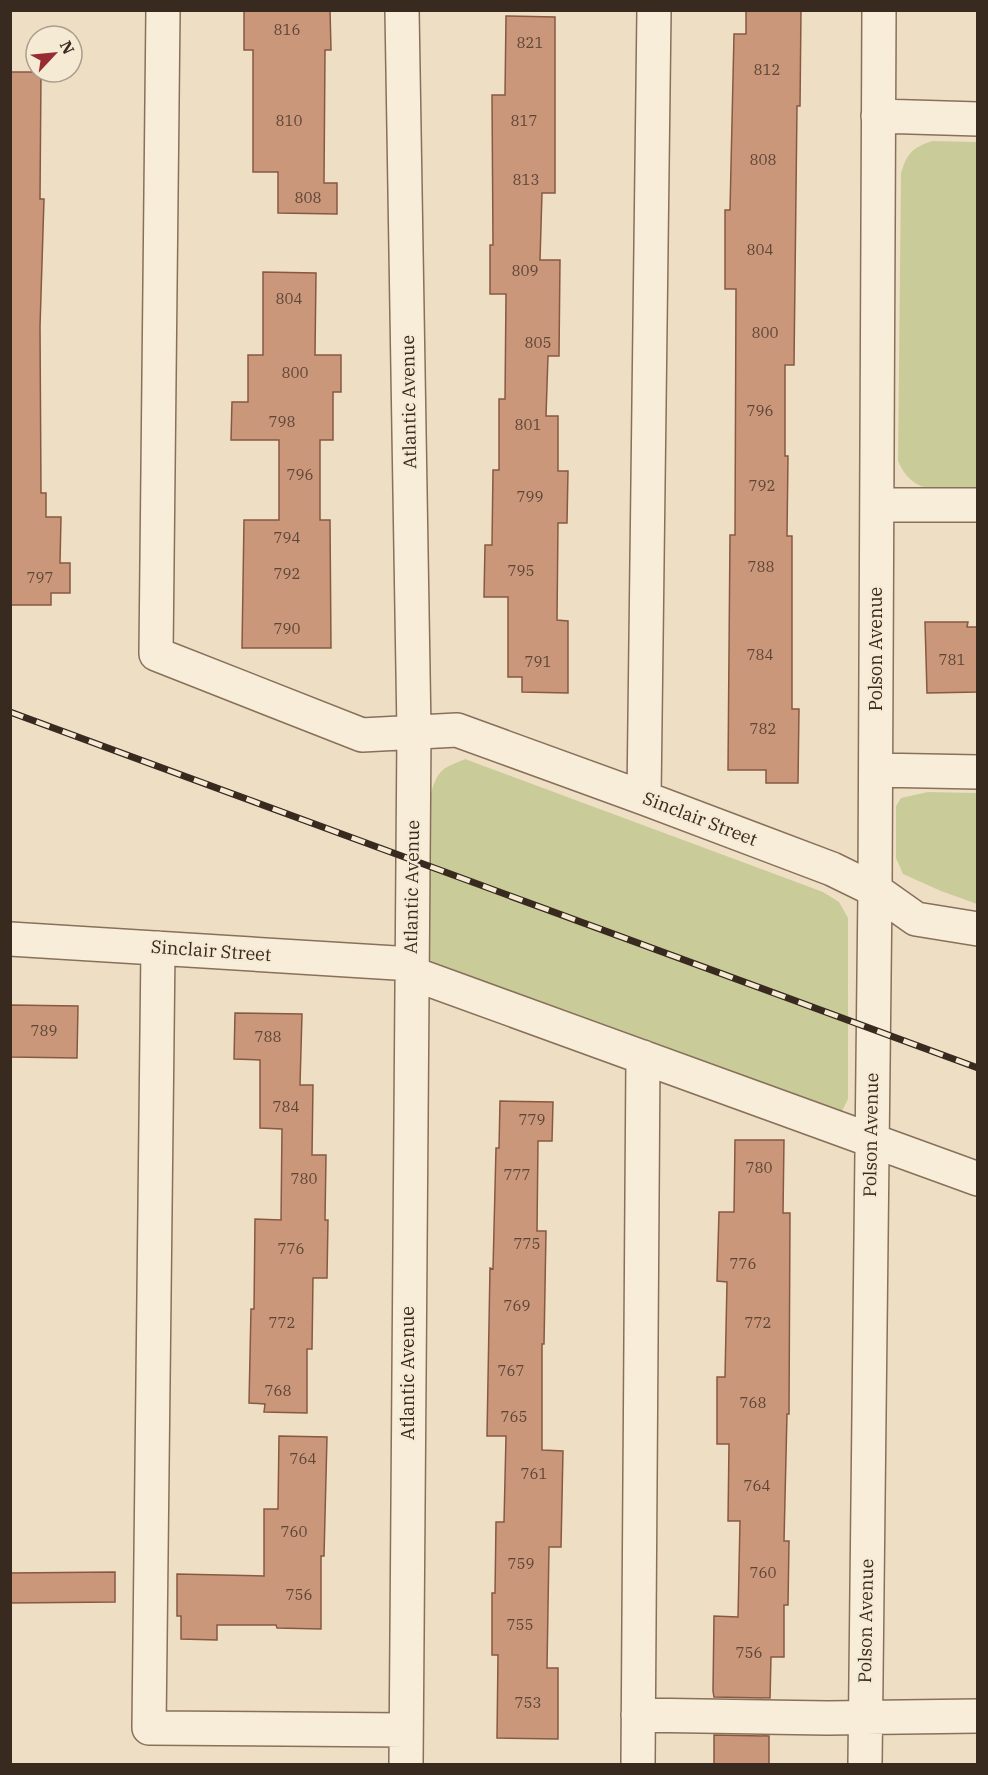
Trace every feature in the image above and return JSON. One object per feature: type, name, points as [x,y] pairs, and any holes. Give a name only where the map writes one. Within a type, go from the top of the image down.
[{"type":"street","name":"Sinclair Street","points":[[163,10],[156,654],[362,735],[457,730],[832,869],[875,890],[916,919],[978,929]]},
{"type":"street","name":"Atlantic Avenue","points":[[402,10],[414,732],[406,1764]]},
{"type":"street","points":[[644,798],[654,10]]},
{"type":"street","name":"Polson Avenue","points":[[865,1764],[876,770],[879,10]]},
{"type":"street","points":[[878,116],[978,118]]},
{"type":"street","points":[[877,505],[978,505]]},
{"type":"street","points":[[876,770],[978,772]]},
{"type":"street","name":"Sinclair Street","points":[[10,939],[411,968],[643,1057],[978,1179]]},
{"type":"street","points":[[158,948],[149,1728],[406,1730]]},
{"type":"street","points":[[638,1764],[643,1057]]},
{"type":"street","points":[[638,1715],[828,1718],[978,1716]]},
{"type":"green space","points":[[932,141],[977,142],[977,489],[941,490],[921,486],[912,481],[898,461],[901,173],[911,152]]},
{"type":"green space","points":[[465,759],[823,892],[839,902],[848,918],[848,1099],[842,1111],[837,1114],[435,970],[428,956],[431,793],[442,770]]},
{"type":"green space","points":[[928,792],[977,793],[977,904],[903,874],[896,858],[896,806],[901,798]]},
{"type":"building","points":[[244,10],[330,10],[331,50],[325,50],[324,183],[337,183],[337,214],[278,213],[278,172],[253,172],[253,50],[244,50]]},
{"type":"building","points":[[746,10],[801,10],[800,106],[797,106],[794,365],[785,365],[785,456],[788,456],[787,536],[792,536],[792,709],[799,709],[798,783],[766,783],[766,770],[728,770],[730,535],[735,535],[736,289],[725,289],[725,210],[730,210],[734,34],[746,34]]},
{"type":"building","points":[[506,16],[555,17],[555,193],[542,193],[540,260],[560,260],[559,356],[548,356],[546,416],[558,416],[558,471],[568,471],[567,523],[558,523],[557,620],[568,621],[568,693],[522,692],[522,677],[508,677],[508,597],[484,597],[485,545],[492,545],[493,470],[499,470],[499,399],[505,399],[506,294],[490,294],[490,245],[493,245],[492,95],[505,95]]},
{"type":"building","points":[[10,72],[24,72],[24,84],[41,84],[40,199],[44,199],[40,327],[41,493],[46,493],[46,517],[61,517],[60,563],[70,563],[70,593],[51,593],[51,605],[10,605]]},
{"type":"building","points":[[263,272],[316,273],[315,355],[341,355],[341,392],[333,392],[333,440],[320,440],[320,520],[330,520],[331,648],[242,648],[244,520],[279,520],[279,440],[231,440],[232,402],[248,402],[248,355],[263,355]]},
{"type":"building","points":[[925,622],[968,622],[967,627],[978,627],[978,692],[927,693]]},
{"type":"building","points":[[10,1005],[78,1006],[77,1058],[10,1057]]},
{"type":"building","points":[[235,1013],[302,1014],[300,1085],[313,1085],[312,1155],[326,1155],[325,1220],[328,1220],[327,1278],[313,1278],[312,1349],[307,1349],[307,1413],[264,1412],[265,1404],[249,1403],[251,1309],[254,1309],[255,1219],[281,1220],[282,1129],[260,1128],[260,1060],[234,1059]]},
{"type":"building","points":[[500,1101],[553,1102],[552,1141],[538,1141],[537,1231],[546,1231],[544,1344],[542,1344],[542,1450],[563,1451],[561,1547],[549,1547],[547,1668],[558,1668],[558,1739],[497,1738],[498,1655],[492,1655],[492,1593],[495,1593],[496,1522],[504,1522],[506,1436],[487,1436],[490,1268],[493,1269],[496,1148],[499,1148]]},
{"type":"building","points":[[735,1140],[784,1140],[783,1213],[790,1213],[789,1414],[787,1414],[784,1541],[789,1541],[788,1605],[784,1605],[784,1657],[771,1657],[770,1698],[714,1697],[713,1691],[714,1616],[738,1617],[740,1521],[728,1521],[729,1444],[717,1444],[717,1377],[725,1377],[727,1282],[717,1281],[719,1212],[734,1212]]},
{"type":"building","points":[[279,1436],[327,1437],[324,1556],[321,1556],[321,1629],[277,1628],[276,1625],[217,1625],[217,1640],[181,1639],[181,1616],[177,1616],[177,1574],[264,1576],[264,1509],[278,1509]]},
{"type":"building","points":[[115,1572],[115,1602],[10,1603],[10,1573]]},
{"type":"building","points":[[714,1735],[769,1736],[769,1764],[714,1764]]},
{"type":"railway","points":[[10,712],[978,1068]]}]
